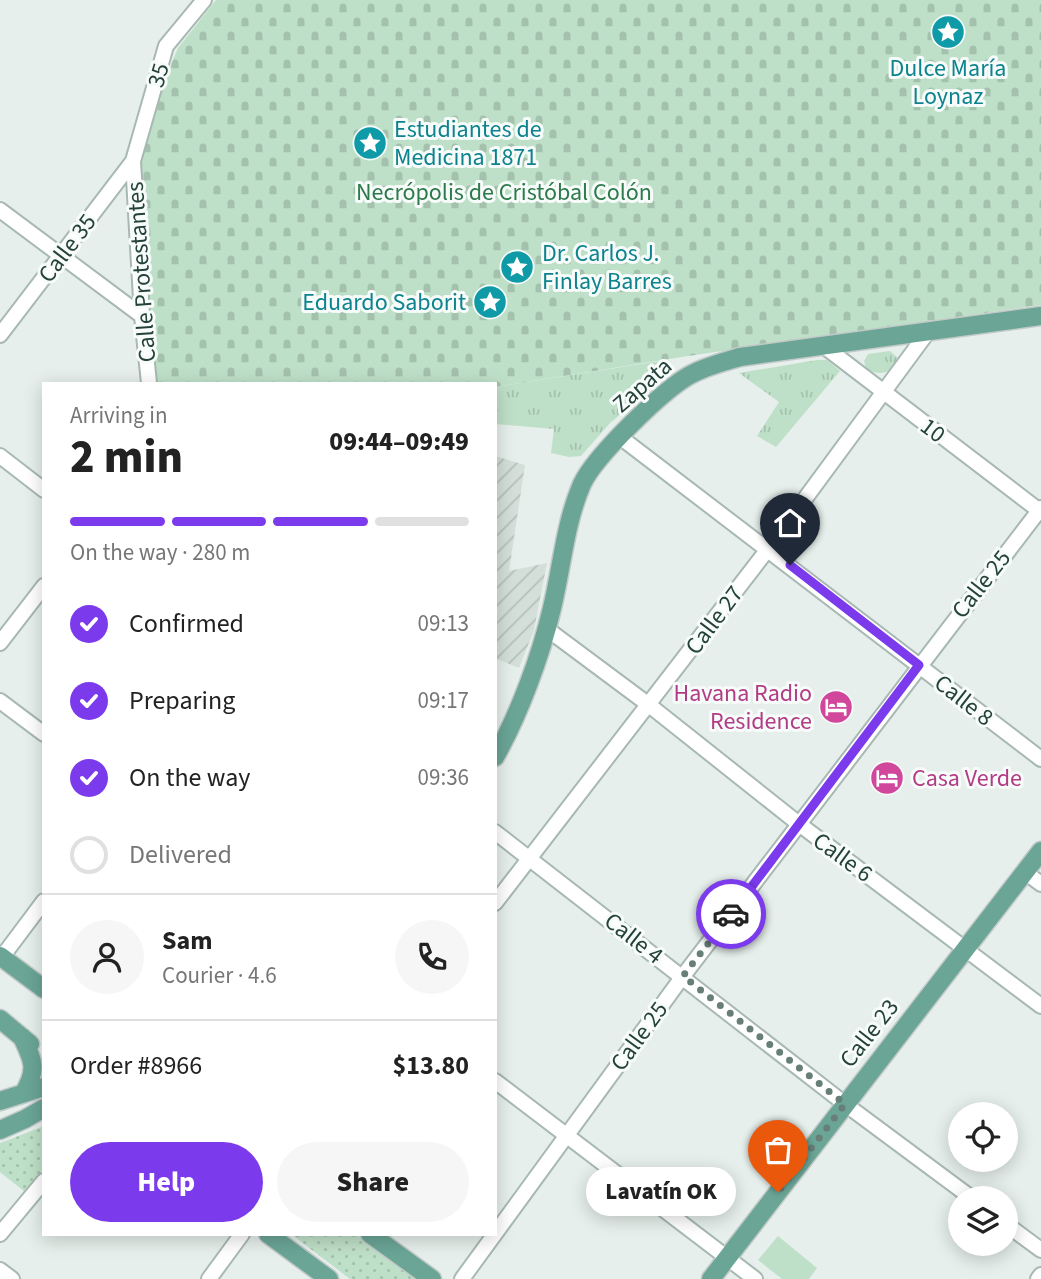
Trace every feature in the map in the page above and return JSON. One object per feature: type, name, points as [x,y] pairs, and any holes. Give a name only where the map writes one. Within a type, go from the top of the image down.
[{"type":"main road","name":"Zapata","points":[[497,753],[517,711],[547,629],[576,501],[587,475],[620,437],[679,382],[700,370],[740,357],[1041,316]]},
{"type":"main road","name":"Calle 23","points":[[711,1279],[1041,850]]},
{"type":"main road","points":[[1,957],[42,988]]},
{"type":"main road","points":[[0,1019],[42,1054]]},
{"type":"main road","points":[[22,1037],[42,1045]]},
{"type":"main road","points":[[22,1037],[32,1059],[34,1073],[24,1093]]},
{"type":"main road","points":[[0,1101],[42,1088]]},
{"type":"main road","points":[[0,1130],[42,1111]]},
{"type":"main road","points":[[272,1236],[330,1279]]},
{"type":"main road","points":[[373,1236],[430,1278]]},
{"type":"street","name":"35","points":[[133,161],[166,46],[204,0]]},
{"type":"street","name":"Calle 35","points":[[0,335],[133,161]]},
{"type":"street","name":"Calle Protestantes","points":[[133,161],[142,316],[149,382]]},
{"type":"street","points":[[0,210],[142,316]]},
{"type":"street","name":"Calle 27","points":[[497,900],[768,548],[927,333]]},
{"type":"street","name":"10","points":[[825,347],[1040,510]]},
{"type":"street","name":"Calle 8","points":[[620,437],[1041,759]]},
{"type":"street","points":[[0,456],[42,488]]},
{"type":"street","name":"Calle 25","points":[[497,1232],[683,976],[1040,510]]},
{"type":"street","points":[[0,643],[42,589]]},
{"type":"street","name":"Calle 6","points":[[547,629],[649,705],[799,824],[1041,1006]]},
{"type":"street","points":[[0,701],[42,732]]},
{"type":"street","name":"Calle 4","points":[[497,833],[955,1186]]},
{"type":"street","points":[[1025,872],[1041,884]]},
{"type":"street","points":[[1,957],[42,904]]},
{"type":"street","points":[[497,1083],[755,1279]]},
{"type":"street","points":[[0,1234],[42,1183]]},
{"type":"street","points":[[1018,1233],[1041,1250]]},
{"type":"street","points":[[209,1279],[241,1236]]},
{"type":"street","name":"Calle 25","points":[[463,1279],[494,1236]]},
{"type":"street","points":[[0,1270],[12,1279]]},
{"type":"street","points":[[1038,1279],[1041,1275]]},
{"type":"shaded area","points":[[497,457],[525,465],[509,571],[547,563],[534,630],[519,668],[497,659]]},
{"type":"green space","name":"Necrópolis de Cristóbal Colón","points":[[216,0],[1041,0],[1041,305],[497,387],[497,382],[152,382],[140,166],[158,96],[178,48]]},
{"type":"green space","points":[[890,351],[897,357],[896,363],[889,370],[881,373],[866,368],[864,361],[868,354]]},
{"type":"green space","points":[[827,360],[840,371],[776,447],[757,436],[779,402],[739,373]]},
{"type":"green space","points":[[660,361],[669,374],[610,423],[581,456],[569,457],[551,453],[554,429],[497,424],[497,387]]},
{"type":"green space","points":[[42,1127],[42,1173],[25,1192],[0,1172],[0,1143]]},
{"type":"green space","points":[[294,1236],[359,1236],[415,1279],[350,1279]]},
{"type":"green space","points":[[778,1236],[817,1268],[809,1279],[782,1279],[758,1260]]},
{"type":"way so far","points":[[731,914],[683,976],[845,1104],[778,1192]]},
{"type":"place","name":"Dulce María Loynaz","points":[[948,32]]},
{"type":"place","name":"Estudiantes de Medicina 1871","points":[[370,143]]},
{"type":"place","name":"Dr. Carlos J. Finlay Barres","points":[[517,267]]},
{"type":"place","name":"Eduardo Saborit","points":[[490,302]]},
{"type":"place","name":"Havana Radio Residence","points":[[836,707]]},
{"type":"place","name":"Casa Verde","points":[[887,778]]},
{"type":"place","name":"Lavatín OK","points":[[778,1192]]},
{"type":"route","points":[[731,914],[919,665],[790,565]]}]
